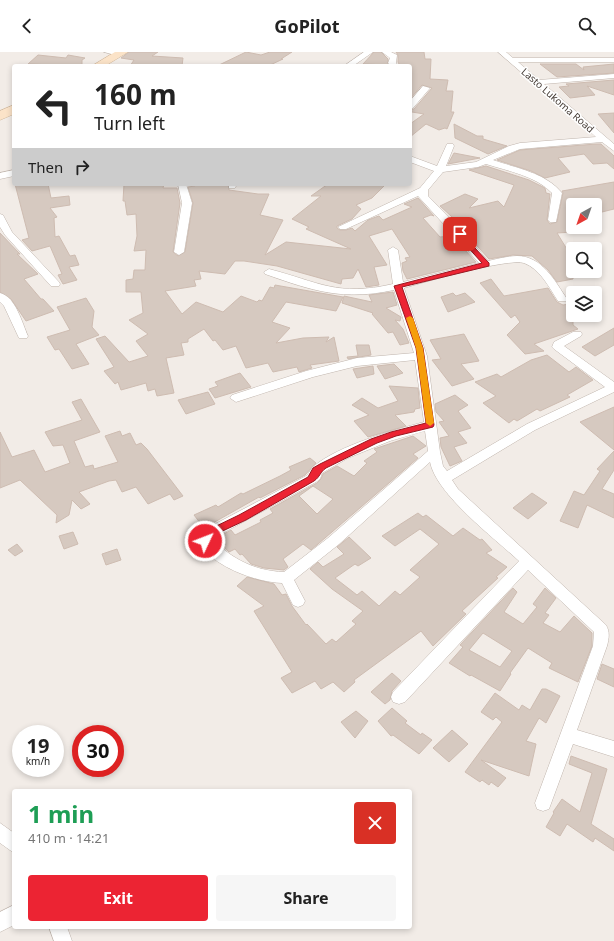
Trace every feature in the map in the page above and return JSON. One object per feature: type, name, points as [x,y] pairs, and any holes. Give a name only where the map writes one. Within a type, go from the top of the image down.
[{"type":"street","points":[[351,64],[368,52]]},
{"type":"street","points":[[386,52],[394,57],[392,62],[394,64]]},
{"type":"street","name":"Lasto Lukoma Road","points":[[502,52],[614,148]]},
{"type":"street","points":[[99,64],[117,53]]},
{"type":"street","points":[[512,60],[579,55],[614,60]]},
{"type":"street","points":[[538,82],[614,76]]},
{"type":"street","points":[[412,104],[426,88]]},
{"type":"street","points":[[0,116],[12,110]]},
{"type":"street","points":[[412,160],[440,170],[470,166],[487,161],[512,148],[520,146],[603,139]]},
{"type":"street","points":[[343,227],[423,190],[440,170],[450,146]]},
{"type":"street","points":[[487,161],[545,182],[556,190],[553,220]]},
{"type":"street","points":[[0,176],[12,173]]},
{"type":"street","points":[[179,252],[188,203],[183,186]]},
{"type":"street","points":[[423,190],[424,198],[460,234],[486,264]]},
{"type":"street","points":[[0,216],[8,233],[55,284]]},
{"type":"street","points":[[393,250],[398,286],[421,356],[434,452],[437,466],[444,479],[452,492],[601,629],[602,636],[600,646],[543,803]]},
{"type":"street","points":[[269,272],[308,285],[345,293],[376,291],[486,264],[517,259],[527,261],[541,269],[562,299]]},
{"type":"street","points":[[0,296],[9,305],[23,336]]},
{"type":"street","points":[[444,479],[531,427],[611,389],[608,382],[558,347],[558,344],[577,334]]},
{"type":"street","points":[[236,398],[310,374],[357,362],[421,356]]},
{"type":"street","points":[[430,425],[394,434],[355,450],[316,470],[315,476],[311,479],[243,517],[205,536],[205,541],[214,551],[233,564],[256,573],[286,578],[338,539],[404,476],[434,452]]},
{"type":"street","points":[[399,698],[528,561]]},
{"type":"street","points":[[286,578],[298,601]]},
{"type":"street","points":[[568,735],[614,749]]},
{"type":"street","points":[[0,832],[12,842]]},
{"type":"street","points":[[0,923],[12,915]]},
{"type":"street","points":[[59,929],[62,941]]},
{"type":"building","points":[[129,52],[158,52],[152,56],[183,58],[182,64],[131,64],[134,60],[121,58]]},
{"type":"building","points":[[246,52],[261,55],[270,52],[292,52],[281,59],[283,59],[272,64],[221,64]]},
{"type":"building","points":[[374,52],[381,52],[388,59],[388,64],[363,64]]},
{"type":"building","points":[[396,52],[424,52],[425,59],[431,59],[430,79],[448,80],[446,91],[453,91],[451,112],[454,112],[447,129],[445,128],[439,130],[426,124],[412,135],[412,123],[424,114],[412,112],[412,110],[432,88],[422,85],[412,97],[412,64],[399,64],[398,55]]},
{"type":"building","points":[[38,55],[66,58],[68,55],[85,58],[82,60],[82,64],[28,64]]},
{"type":"building","points":[[540,64],[576,64],[584,70],[583,67],[614,64],[614,73],[557,77]]},
{"type":"building","points":[[614,80],[614,95],[587,86],[595,95],[570,98],[559,87],[569,86],[566,84]]},
{"type":"building","points":[[614,113],[614,133],[598,114]]},
{"type":"building","points":[[454,124],[477,136],[483,136],[483,139],[507,146],[488,154],[455,138]]},
{"type":"building","points":[[601,144],[614,156],[614,169],[607,163],[593,164],[584,154],[558,158],[570,172],[545,178],[531,171],[497,160],[520,150]]},
{"type":"building","points":[[454,153],[480,158],[448,164]]},
{"type":"building","points":[[486,166],[529,180],[545,188],[546,193],[550,194],[547,220],[550,224],[557,222],[563,193],[562,191],[614,182],[614,209],[602,212],[602,198],[566,198],[566,232],[557,233],[566,248],[566,278],[573,279],[557,282],[548,270],[532,256],[513,255],[489,259],[459,226],[462,226],[440,206],[465,194],[478,199],[469,208],[498,201],[504,207],[514,185],[469,170]]},
{"type":"building","points":[[16,186],[48,186],[51,198],[69,196],[70,205],[50,208],[57,217],[54,218],[55,237],[59,236],[70,256],[75,255],[79,265],[69,267],[77,280],[63,284],[58,275],[62,274],[50,246],[32,251],[22,240],[29,238]]},
{"type":"building","points":[[124,186],[164,186],[163,188],[177,188],[180,203],[173,252],[178,256],[185,252],[193,203],[188,187],[228,186],[229,190],[269,194],[260,215],[283,220],[265,255],[286,242],[351,249],[306,229],[309,227],[292,219],[321,196],[311,196],[325,186],[384,186],[372,198],[356,205],[361,209],[352,219],[337,226],[337,228],[340,230],[346,230],[352,228],[355,231],[368,220],[379,216],[383,220],[412,207],[404,204],[418,198],[434,216],[431,215],[423,218],[440,237],[452,236],[476,262],[407,279],[403,271],[402,263],[407,261],[405,258],[410,257],[392,229],[369,236],[387,265],[374,267],[379,285],[366,287],[358,269],[353,278],[342,279],[341,284],[277,266],[244,261],[235,261],[225,274],[199,271],[201,279],[194,280],[196,286],[165,291],[182,314],[196,302],[223,312],[241,296],[257,302],[259,300],[262,301],[270,287],[274,288],[275,285],[343,297],[336,311],[286,302],[272,322],[290,328],[276,343],[303,338],[329,337],[326,342],[334,337],[339,361],[310,365],[312,368],[299,372],[297,367],[273,372],[268,363],[246,368],[236,346],[223,350],[215,340],[213,341],[204,329],[188,339],[188,342],[181,343],[184,355],[166,358],[174,393],[157,396],[155,389],[148,391],[146,383],[121,390],[118,382],[115,384],[104,371],[114,367],[96,339],[105,336],[129,362],[148,356],[136,341],[148,334],[129,320],[143,313],[141,292],[126,292],[126,280],[133,279],[134,270],[145,270],[146,250],[134,251],[137,236],[136,214],[127,215],[125,201],[123,201]]},
{"type":"building","points":[[0,233],[20,254],[17,254],[38,274],[24,279],[41,299],[43,299],[54,311],[26,321],[11,299],[0,292]]},
{"type":"building","points":[[491,279],[504,296],[548,288],[557,302],[563,305],[566,304],[566,322],[573,322],[573,325],[578,329],[534,344],[544,351],[525,354],[507,335],[520,322],[515,315],[511,318],[480,283]]},
{"type":"building","points":[[393,292],[397,305],[386,308],[401,317],[400,321],[395,320],[403,329],[409,343],[400,345],[393,332],[388,333],[372,314],[373,313],[342,303],[344,296],[372,302],[369,295]]},
{"type":"building","points":[[453,293],[456,296],[465,293],[475,302],[448,312],[441,297]]},
{"type":"building","points":[[86,298],[94,311],[92,327],[99,335],[76,344],[89,364],[72,369],[59,349],[55,350],[47,337],[70,330],[57,307]]},
{"type":"building","points":[[614,328],[614,345],[595,356],[582,347]]},
{"type":"building","points":[[464,334],[479,361],[461,364],[474,379],[452,386],[432,360],[441,359],[430,340]]},
{"type":"building","points":[[356,345],[369,345],[371,355],[348,359],[347,357],[358,356]]},
{"type":"building","points":[[547,355],[569,372],[576,367],[593,380],[567,395],[570,397],[540,411],[537,409],[517,421],[514,419],[509,423],[483,403],[496,396],[475,382],[497,374],[501,377],[531,360]]},
{"type":"building","points":[[394,364],[403,373],[385,379],[377,366]]},
{"type":"building","points":[[373,366],[374,374],[357,378],[353,369]]},
{"type":"building","points":[[240,373],[251,387],[215,398],[209,389],[218,386],[215,382]]},
{"type":"building","points":[[389,386],[418,388],[420,408],[415,409],[414,412],[395,415],[406,426],[368,437],[354,421],[369,415],[352,405],[362,398],[378,408],[398,401]]},
{"type":"building","points":[[208,392],[215,404],[186,414],[178,400]]},
{"type":"building","points":[[455,395],[468,405],[458,411],[471,428],[458,432],[467,443],[454,447],[462,461],[450,466],[441,447],[440,438],[449,436],[439,422],[444,421],[436,412],[435,404]]},
{"type":"building","points":[[81,399],[100,432],[74,441],[85,467],[93,465],[94,469],[118,462],[105,436],[120,431],[122,436],[130,433],[136,445],[141,443],[147,449],[183,496],[174,500],[170,494],[148,504],[136,487],[122,492],[116,480],[109,481],[79,492],[90,504],[81,509],[72,500],[69,515],[56,523],[57,515],[20,480],[0,488],[0,432],[12,457],[34,450],[45,472],[70,463],[63,445],[53,446],[45,432],[82,420],[72,402]]},
{"type":"building","points":[[614,407],[614,450],[580,422]]},
{"type":"building","points":[[413,436],[426,446],[413,454],[418,458],[311,550],[303,544],[283,559],[288,567],[284,570],[264,568],[251,564],[235,549],[229,552],[215,539],[231,530],[235,535],[261,522],[260,520],[273,513],[270,509],[317,483],[323,474],[337,466],[354,476],[367,463],[364,461],[377,452],[374,449]],"holes":[[[313,486],[333,499],[317,514],[299,496]]]},
{"type":"building","points":[[614,451],[614,470],[602,489],[614,494],[614,518],[587,505],[578,528],[560,521],[574,491],[584,495],[600,471],[597,469]]},
{"type":"building","points":[[310,458],[316,463],[305,475],[260,498],[259,497],[204,528],[194,515],[216,505],[218,507],[241,493],[243,494],[291,470],[289,467]]},
{"type":"building","points":[[532,493],[547,503],[528,519],[513,508]]},
{"type":"building","points":[[418,513],[423,517],[426,515],[453,536],[463,528],[480,540],[482,539],[492,550],[486,553],[507,567],[496,577],[498,578],[462,611],[466,614],[433,646],[421,631],[354,680],[355,682],[344,692],[333,682],[321,689],[315,681],[292,693],[281,678],[292,672],[254,611],[264,606],[237,586],[247,577],[274,584],[282,595],[286,594],[292,606],[306,625],[307,624],[326,644],[332,639],[336,642],[356,624],[352,621],[363,611],[332,589],[310,569],[318,562],[323,567],[344,554],[337,547],[349,537],[371,558],[358,566],[355,564],[335,578],[357,595],[362,591],[379,606],[395,591],[400,595],[420,577],[410,570],[439,544],[420,529],[395,546],[382,536]]},
{"type":"building","points":[[73,532],[78,544],[64,549],[59,536]]},
{"type":"building","points":[[17,544],[23,551],[15,556],[8,550]]},
{"type":"building","points":[[117,549],[121,560],[106,565],[102,554]]},
{"type":"building","points":[[513,588],[517,592],[504,612],[523,624],[537,607],[533,604],[545,588],[556,598],[545,613],[549,615],[543,623],[560,632],[574,616],[592,633],[592,646],[578,682],[549,668],[552,663],[528,648],[510,673],[511,674],[500,691],[471,675],[470,676],[449,663],[463,647],[460,645]],"holes":[[[483,633],[512,651],[500,667],[469,650]]]},
{"type":"building","points":[[602,664],[614,669],[614,687],[597,679]]},
{"type":"building","points":[[392,673],[401,681],[392,691],[390,700],[385,704],[371,692]]},
{"type":"building","points":[[542,689],[546,689],[560,696],[546,723],[539,718],[526,741],[536,744],[529,776],[481,760],[506,778],[498,787],[491,782],[489,785],[482,780],[480,782],[465,772],[502,722],[496,717],[493,720],[481,712],[495,693],[519,710],[522,705],[530,710]]},
{"type":"building","points":[[392,708],[407,721],[405,723],[421,735],[422,733],[432,740],[419,754],[393,735],[391,736],[378,721]]},
{"type":"building","points":[[356,711],[368,721],[355,738],[341,722]]},
{"type":"building","points":[[452,730],[468,744],[449,762],[433,748]]},
{"type":"building","points":[[571,756],[607,769],[591,824],[614,839],[614,851],[595,838],[593,842],[567,824],[560,836],[546,827],[554,813],[553,812],[562,799],[580,812],[592,773],[569,764]]},
{"type":"slow traffic","points":[[410,318],[420,348],[430,423]]},
{"type":"route","points":[[205,541],[204,538],[208,533],[243,517],[260,506],[311,479],[315,476],[316,470],[323,466],[374,441],[394,434],[430,425],[430,414],[420,348],[398,286],[456,273],[486,264],[460,234]]}]
